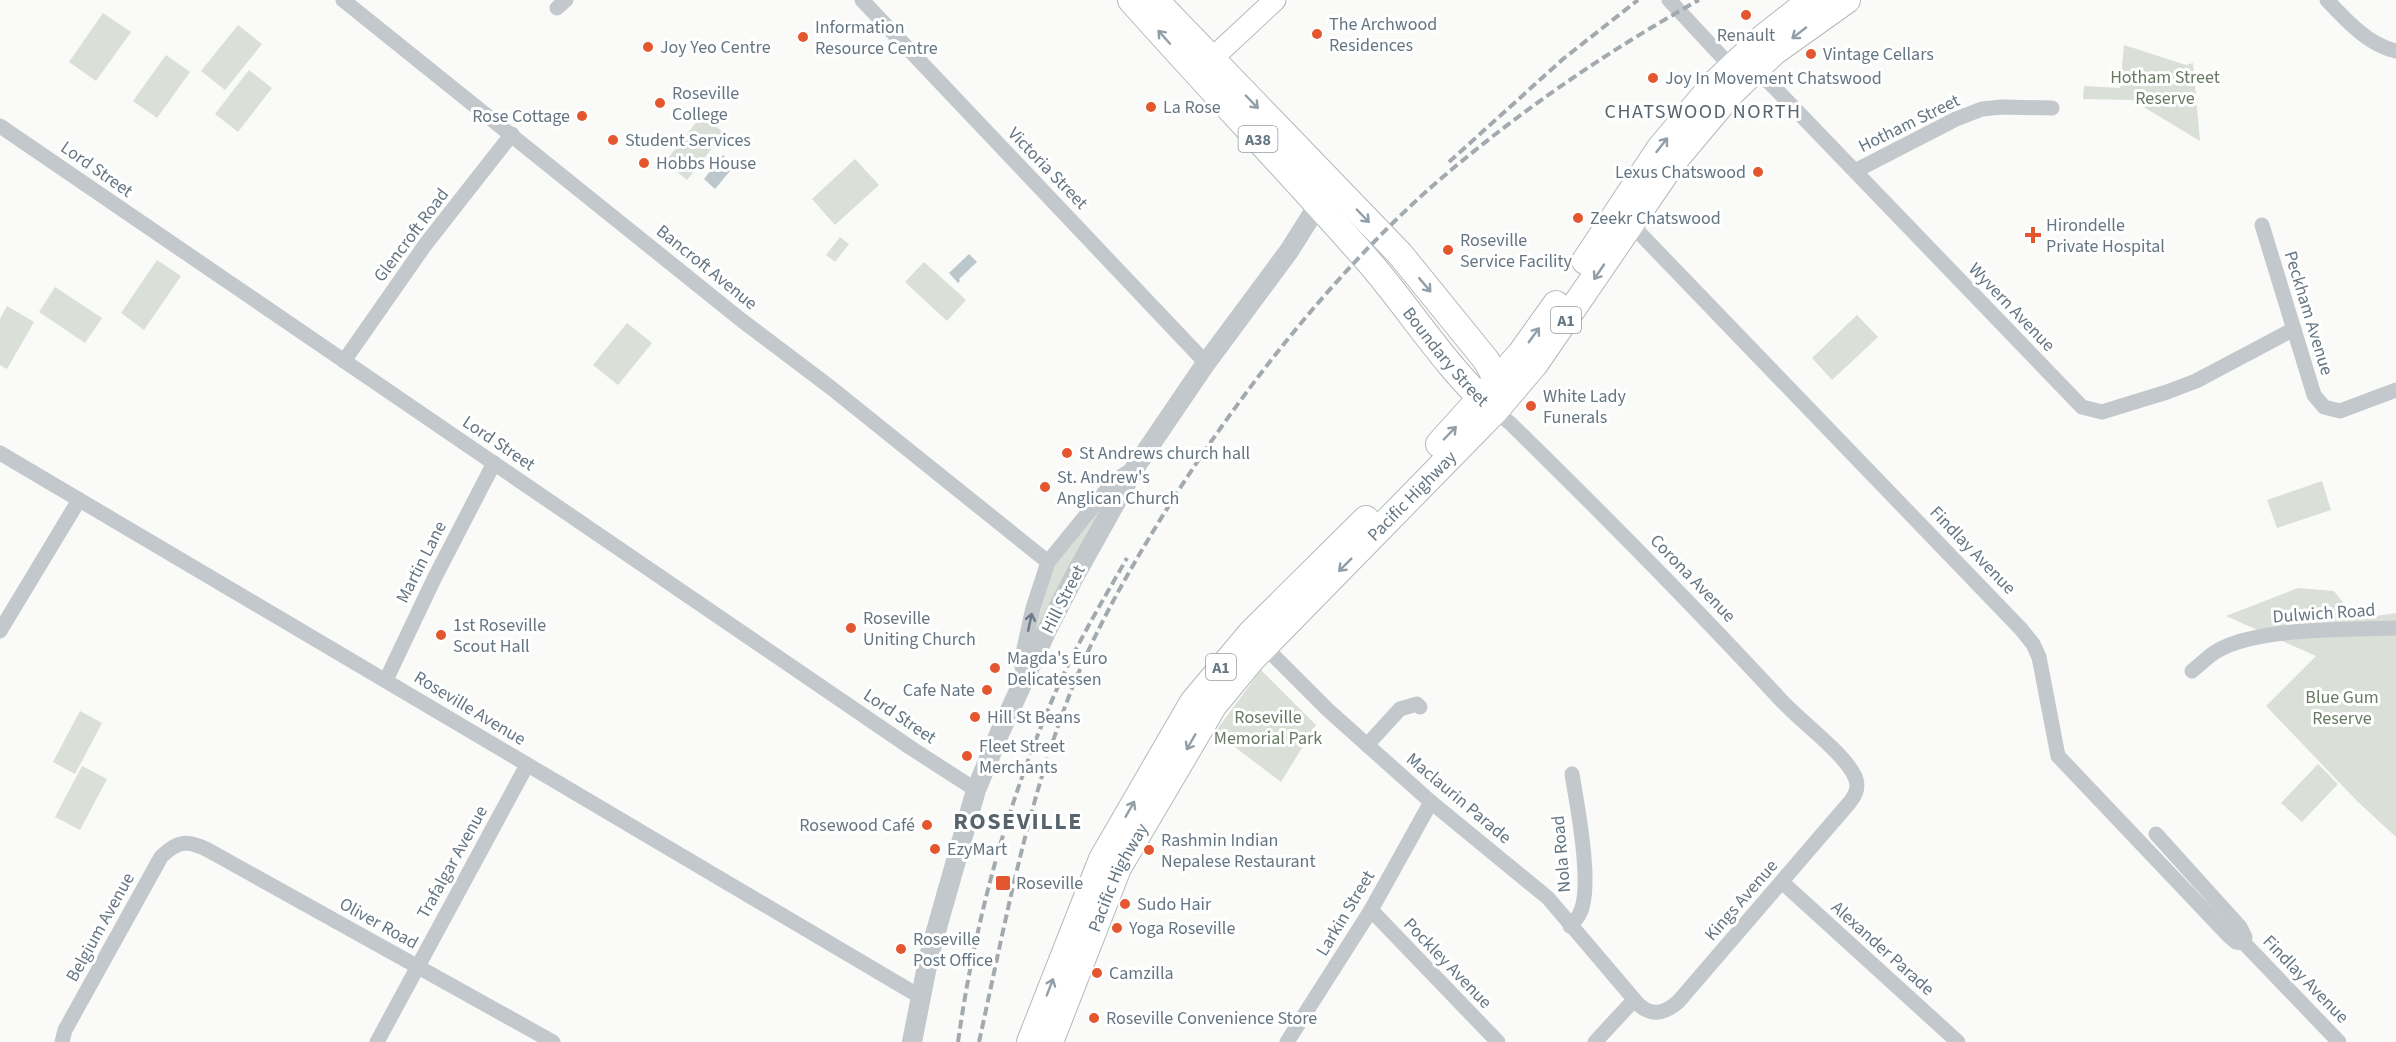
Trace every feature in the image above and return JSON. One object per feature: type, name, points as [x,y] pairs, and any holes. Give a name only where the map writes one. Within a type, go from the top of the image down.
[{"type":"highway","name":"Boundary Street","points":[[1131,0],[1204,66],[1400,254],[1482,354],[1491,397]]},
{"type":"highway","name":"Boundary Street","points":[[1155,0],[1204,66],[1318,205],[1383,278],[1463,380],[1491,397]]},
{"type":"highway","name":"Pacific Highway","points":[[1744,68],[1764,37],[1811,0]]},
{"type":"highway","name":"Pacific Highway","points":[[1030,1042],[1102,859],[1193,702],[1213,676],[1258,640],[1491,397],[1542,356],[1625,218],[1660,148],[1719,79],[1744,68],[1846,0]]},
{"type":"highway","name":"Pacific Highway","points":[[1050,1042],[1099,913],[1126,851],[1214,705],[1258,640]]},
{"type":"main road","points":[[1204,66],[1275,0]]},
{"type":"street","name":"Bancroft Avenue","points":[[343,0],[740,319],[830,387],[1048,562]]},
{"type":"street","name":"Victoria Street","points":[[862,0],[1206,363]]},
{"type":"street","name":"Wyvern Avenue","points":[[1669,0],[1723,58],[1766,79],[2082,407],[2090,411],[2115,410],[2196,381],[2294,329]]},
{"type":"street","points":[[2326,0],[2373,42],[2396,51]]},
{"type":"street","name":"Hotham Street","points":[[1856,171],[1956,119],[1982,109],[2052,108]]},
{"type":"street","name":"Lord Street","points":[[0,126],[910,748],[976,790]]},
{"type":"street","name":"Glencroft Road","points":[[344,361],[425,245],[512,134]]},
{"type":"street","name":"Hill Street","points":[[912,1042],[919,996],[976,790],[1000,732],[1074,577],[1136,466],[1206,363],[1289,251],[1318,205]]},
{"type":"street","name":"Findlay Avenue","points":[[1625,218],[2034,644],[2039,657],[2058,756],[2221,929],[2236,942],[2244,943],[2333,1040]]},
{"type":"street","name":"Peckham Avenue","points":[[2262,225],[2314,394],[2324,407],[2340,411],[2396,390]]},
{"type":"street","name":"Corona Avenue","points":[[1491,397],[1510,423],[1627,537],[1788,707],[1845,762],[1856,778]]},
{"type":"street","name":"Roseville Avenue","points":[[0,453],[919,996]]},
{"type":"street","name":"Martin Lane","points":[[386,680],[434,579],[494,463]]},
{"type":"street","points":[[1025,679],[1021,662],[1039,586],[1048,562],[1113,482],[1136,466]]},
{"type":"street","points":[[0,631],[80,500]]},
{"type":"street","name":"Dulwich Road","points":[[2192,671],[2218,651],[2258,638],[2287,633],[2396,628]]},
{"type":"street","name":"Maclaurin Parade","points":[[1258,640],[1328,710],[1431,802],[1548,898],[1634,1000]]},
{"type":"street","points":[[1367,745],[1400,709],[1417,704],[1420,707]]},
{"type":"street","name":"Trafalgar Avenue","points":[[377,1042],[527,765]]},
{"type":"street","name":"Nola Road","points":[[1570,926],[1579,916],[1584,900],[1585,873],[1572,774]]},
{"type":"street","name":"Kings Avenue","points":[[1634,1000],[1644,1010],[1651,1013],[1659,1013],[1672,1007],[1850,802],[1857,787],[1856,778]]},
{"type":"street","name":"Larkin Street","points":[[1287,1042],[1371,910],[1431,802]]},
{"type":"street","name":"Findlay Avenue","points":[[2156,834],[2240,927],[2245,937],[2244,943]]},
{"type":"street","name":"Oliver Road","points":[[184,842],[194,843],[208,850],[553,1042]]},
{"type":"street","name":"Belgium Avenue","points":[[62,1042],[65,1030],[161,856],[184,842]]},
{"type":"street","name":"Alexander Parade","points":[[1782,882],[1958,1042]]},
{"type":"street","name":"Pockley Avenue","points":[[1371,910],[1498,1042]]},
{"type":"street","points":[[1595,1042],[1634,1000]]},
{"type":"green space","points":[[103,13],[131,32],[96,81],[69,62]]},
{"type":"green space","points":[[238,25],[262,44],[225,90],[201,71]]},
{"type":"green space","name":"Hotham Street Reserve","points":[[2124,45],[2186,65],[2193,63],[2200,141],[2132,100],[2083,99],[2084,86],[2120,88]]},
{"type":"green space","points":[[166,55],[190,72],[157,118],[133,101]]},
{"type":"green space","points":[[249,70],[272,88],[238,132],[215,114]]},
{"type":"green space","points":[[702,115],[724,133],[687,180],[665,162]]},
{"type":"green space","points":[[855,159],[879,185],[835,225],[812,199]]},
{"type":"green space","points":[[840,237],[849,244],[835,262],[826,255]]},
{"type":"green space","points":[[157,260],[181,276],[144,330],[121,313]]},
{"type":"green space","points":[[924,262],[966,300],[947,321],[905,282]]},
{"type":"green space","points":[[55,287],[102,318],[85,343],[39,312]]},
{"type":"green space","points":[[7,306],[34,322],[7,369],[0,365],[0,319]]},
{"type":"green space","points":[[1857,315],[1878,337],[1832,380],[1812,358]]},
{"type":"green space","points":[[627,323],[652,343],[618,385],[593,365]]},
{"type":"green space","points":[[2322,481],[2331,510],[2277,528],[2267,500]]},
{"type":"green space","points":[[1117,485],[1026,664],[1049,578],[1057,561]]},
{"type":"green space","name":"Blue Gum Reserve","points":[[2298,588],[2334,591],[2356,619],[2396,613],[2396,837],[2358,802],[2266,706],[2316,656],[2226,616]]},
{"type":"green space","name":"Roseville Memorial Park","points":[[1261,670],[1316,725],[1281,782],[1215,732]]},
{"type":"green space","points":[[80,711],[102,723],[75,774],[53,762]]},
{"type":"green space","points":[[2318,764],[2338,784],[2302,822],[2281,803]]},
{"type":"green space","points":[[82,766],[107,779],[80,830],[55,817]]},
{"type":"shaded area","points":[[723,155],[735,165],[715,189],[704,179]]},
{"type":"shaded area","points":[[969,254],[977,262],[959,279],[958,283],[949,273]]},
{"type":"railway","points":[[1449,162],[1563,59],[1638,0]]},
{"type":"railway","points":[[979,1042],[1029,821],[1055,734],[1071,691],[1093,641],[1131,569],[1173,499],[1229,416],[1324,296],[1393,223],[1429,189],[1460,162],[1559,87],[1663,20],[1699,0]]},
{"type":"railway","points":[[958,1042],[984,907],[1022,776],[1064,674],[1127,558]]},
{"type":"place","name":"Renault","points":[[1746,15]]},
{"type":"place","name":"The Archwood Residences","points":[[1317,34]]},
{"type":"place","name":"Information Resource Centre","points":[[803,37]]},
{"type":"place","name":"Joy Yeo Centre","points":[[648,47]]},
{"type":"place","name":"Vintage Cellars","points":[[1811,54]]},
{"type":"place","name":"Joy In Movement Chatswood","points":[[1653,78]]},
{"type":"place","name":"Roseville College","points":[[660,103]]},
{"type":"place","name":"La Rose","points":[[1151,107]]},
{"type":"place","name":"Rose Cottage","points":[[582,116]]},
{"type":"place","name":"Student Services","points":[[613,140]]},
{"type":"place","name":"Hobbs House","points":[[644,163]]},
{"type":"place","name":"Lexus Chatswood","points":[[1758,172]]},
{"type":"place","name":"Zeekr Chatswood","points":[[1578,218]]},
{"type":"place","name":"Hirondelle Private Hospital","points":[[2033,235]]},
{"type":"place","name":"Roseville Service Facility","points":[[1448,250]]},
{"type":"place","name":"White Lady Funerals","points":[[1531,406]]},
{"type":"place","name":"St Andrews church hall","points":[[1067,453]]},
{"type":"place","name":"St. Andrew's Anglican Church","points":[[1045,487]]},
{"type":"place","name":"Roseville Uniting Church","points":[[851,628]]},
{"type":"place","name":"1st Roseville Scout Hall","points":[[441,635]]},
{"type":"place","name":"Magda's Euro Delicatessen","points":[[995,668]]},
{"type":"place","name":"Cafe Nate","points":[[987,690]]},
{"type":"place","name":"Hill St Beans","points":[[975,717]]},
{"type":"place","name":"Fleet Street Merchants","points":[[967,756]]},
{"type":"place","name":"Rosewood Café","points":[[927,825]]},
{"type":"place","name":"EzyMart","points":[[935,849]]},
{"type":"place","name":"Rashmin Indian Nepalese Restaurant","points":[[1149,850]]},
{"type":"place","name":"Roseville","points":[[1003,883]]},
{"type":"place","name":"Sudo Hair","points":[[1125,904]]},
{"type":"place","name":"Yoga Roseville","points":[[1117,928]]},
{"type":"place","name":"Roseville Post Office","points":[[901,949]]},
{"type":"place","name":"Camzilla","points":[[1097,973]]},
{"type":"place","name":"Roseville Convenience Store","points":[[1094,1018]]},
{"type":"district","name":"CHATSWOOD NORTH","points":[[1703,111]]},
{"type":"district","name":"ROSEVILLE","points":[[1018,821]]}]
